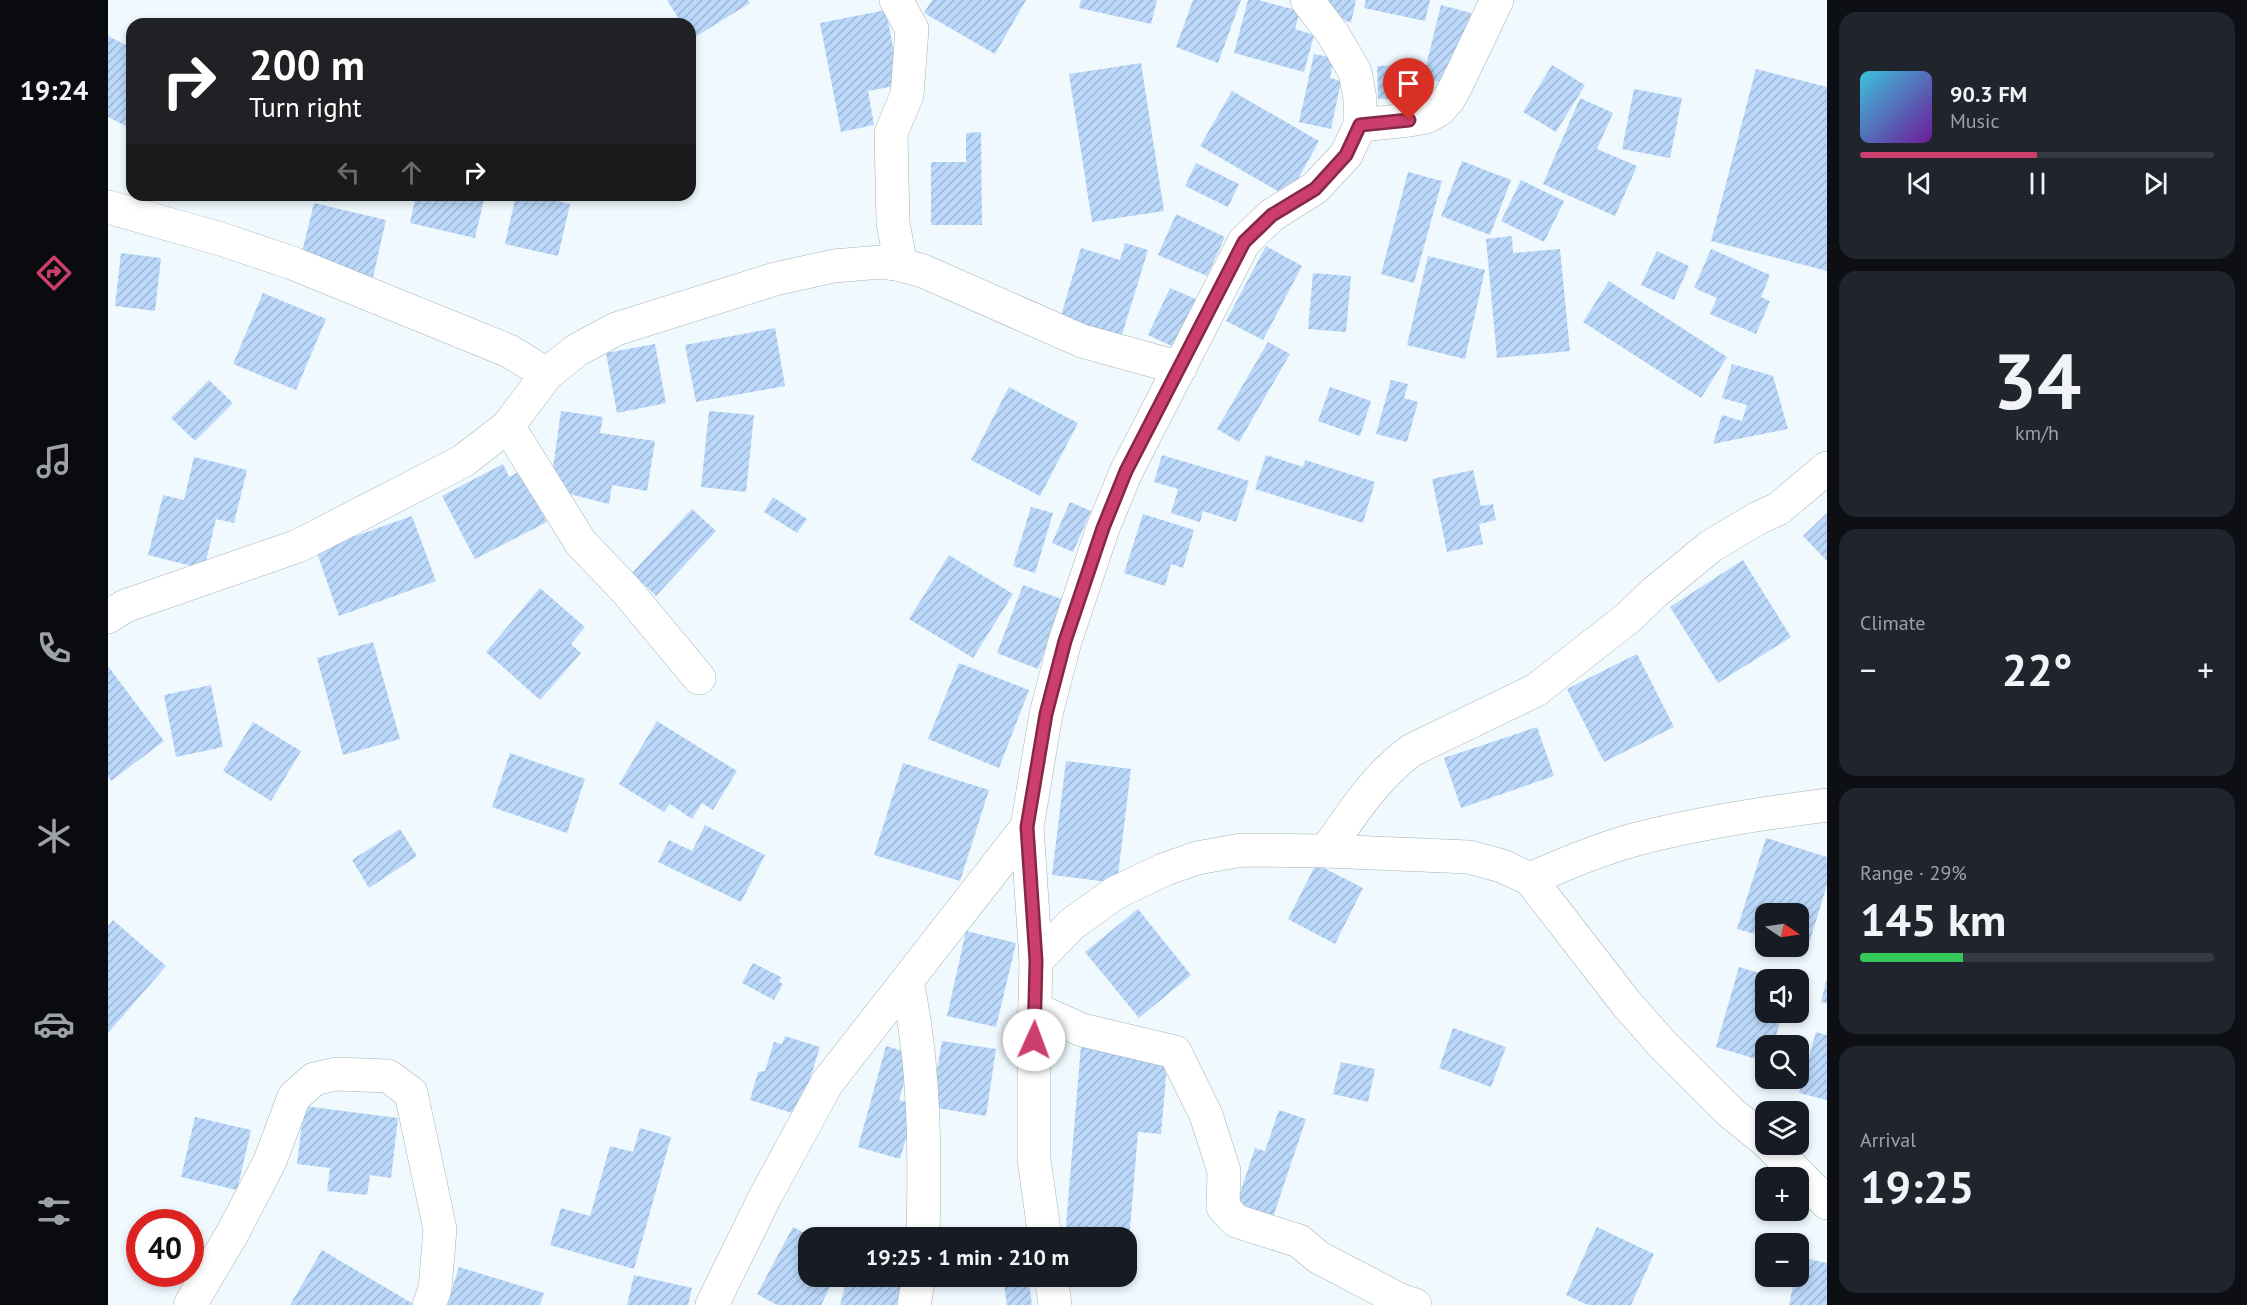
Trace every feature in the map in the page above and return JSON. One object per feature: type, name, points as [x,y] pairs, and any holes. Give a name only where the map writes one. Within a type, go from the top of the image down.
[{"type":"street","points":[[896,0],[912,29],[907,95],[891,133],[893,223],[901,265]]},
{"type":"street","points":[[1043,1227],[1034,1159],[1036,961],[1027,827],[1046,714],[1078,601],[1103,528],[1126,471],[1244,242],[1272,215],[1315,189],[1346,155],[1360,125],[1360,99],[1355,72],[1333,34],[1307,0]]},
{"type":"street","points":[[1360,125],[1426,117],[1439,110],[1456,86],[1497,0]]},
{"type":"street","points":[[108,207],[210,236],[292,263],[509,351],[547,374]]},
{"type":"street","points":[[108,617],[125,606],[298,546],[463,461],[508,426],[547,374],[577,350],[601,335],[679,308],[776,279],[834,266],[881,262],[901,265],[923,271],[1082,341],[1180,368]]},
{"type":"street","points":[[508,426],[581,543],[625,589],[699,678]]},
{"type":"street","points":[[1326,851],[1363,799],[1395,762],[1412,750],[1536,690],[1629,617],[1655,592],[1711,546],[1778,509],[1827,468]]},
{"type":"street","points":[[1530,879],[1579,858],[1635,840],[1703,825],[1827,805]]},
{"type":"street","points":[[712,1305],[765,1197],[827,1083],[1027,827]]},
{"type":"street","points":[[1036,961],[1072,924],[1107,899],[1163,870],[1197,858],[1242,850],[1469,857],[1502,866],[1530,879],[1626,1003],[1663,1045],[1730,1112],[1755,1132]]},
{"type":"street","points":[[907,982],[915,1020],[924,1121],[923,1227]]},
{"type":"street","points":[[1035,1009],[1082,1030],[1175,1052],[1206,1115],[1224,1171],[1223,1207],[1236,1221],[1299,1241],[1318,1257],[1400,1300],[1415,1305]]},
{"type":"street","points":[[190,1305],[232,1234],[270,1161],[294,1097],[314,1079],[336,1074],[388,1076],[411,1092],[440,1229],[435,1289],[429,1305]]},
{"type":"street","points":[[1780,1155],[1827,1203]]},
{"type":"street","points":[[914,1305],[917,1287]]},
{"type":"street","points":[[1053,1287],[1055,1305]]},
{"type":"building","points":[[667,0],[748,0],[750,3],[696,37],[696,18],[678,18]]},
{"type":"building","points":[[932,0],[1026,0],[995,54],[924,13]]},
{"type":"building","points":[[1081,0],[1157,0],[1151,24],[1079,8]]},
{"type":"building","points":[[1193,0],[1241,0],[1218,63],[1176,47]]},
{"type":"building","points":[[1248,0],[1258,0],[1300,11],[1295,29],[1314,35],[1304,72],[1234,53]]},
{"type":"building","points":[[1320,0],[1356,0],[1351,23],[1334,15]]},
{"type":"building","points":[[1366,0],[1430,0],[1425,21],[1364,8]]},
{"type":"building","points":[[1441,5],[1471,13],[1452,85],[1423,78]]},
{"type":"building","points":[[886,10],[900,85],[868,91],[874,125],[841,132],[820,23]]},
{"type":"building","points":[[108,36],[126,45],[126,126],[108,117]]},
{"type":"building","points":[[1314,54],[1334,58],[1330,78],[1341,81],[1331,129],[1299,122]]},
{"type":"building","points":[[1141,63],[1164,211],[1092,222],[1069,74]]},
{"type":"building","points":[[1413,65],[1413,98],[1378,99],[1377,66]]},
{"type":"building","points":[[1552,65],[1585,85],[1556,132],[1523,112]]},
{"type":"building","points":[[1756,69],[1827,87],[1827,271],[1711,241]]},
{"type":"building","points":[[1634,89],[1682,98],[1670,158],[1622,149]]},
{"type":"building","points":[[1232,91],[1319,141],[1288,197],[1200,146]]},
{"type":"building","points":[[1580,98],[1613,113],[1597,149],[1637,166],[1615,216],[1543,184]]},
{"type":"building","points":[[981,132],[982,225],[931,225],[931,162],[966,162],[966,133]]},
{"type":"building","points":[[1462,161],[1511,180],[1490,235],[1441,216]]},
{"type":"building","points":[[1196,163],[1239,184],[1228,207],[1185,186]]},
{"type":"building","points":[[1408,172],[1442,181],[1414,283],[1381,274]]},
{"type":"building","points":[[1521,180],[1564,201],[1544,242],[1501,221]]},
{"type":"building","points":[[415,201],[484,201],[475,238],[410,223]]},
{"type":"building","points":[[515,201],[557,201],[570,204],[558,256],[505,244]]},
{"type":"building","points":[[314,203],[386,220],[373,277],[300,260]]},
{"type":"building","points":[[1176,214],[1225,237],[1207,276],[1158,255]]},
{"type":"building","points":[[1512,236],[1513,253],[1560,249],[1570,351],[1497,358],[1486,239]]},
{"type":"building","points":[[1125,243],[1148,250],[1121,338],[1060,319],[1081,248],[1120,260]]},
{"type":"building","points":[[1266,246],[1302,266],[1263,340],[1226,321]]},
{"type":"building","points":[[1711,249],[1770,275],[1761,297],[1770,301],[1756,334],[1710,314],[1717,298],[1694,288]]},
{"type":"building","points":[[1657,251],[1689,266],[1674,300],[1641,285]]},
{"type":"building","points":[[121,253],[161,258],[155,311],[115,306]]},
{"type":"building","points":[[1428,256],[1485,270],[1465,359],[1407,345]]},
{"type":"building","points":[[1313,273],[1351,276],[1346,332],[1308,329]]},
{"type":"building","points":[[1609,281],[1727,357],[1701,398],[1583,322]]},
{"type":"building","points":[[1170,288],[1198,300],[1176,348],[1148,335]]},
{"type":"building","points":[[263,293],[326,319],[296,390],[233,364]]},
{"type":"building","points":[[775,328],[785,386],[696,402],[685,345]]},
{"type":"building","points":[[1268,342],[1290,354],[1239,442],[1217,429]]},
{"type":"building","points":[[655,344],[666,403],[617,413],[606,353]]},
{"type":"building","points":[[1732,364],[1773,376],[1788,429],[1713,444],[1722,415],[1742,421],[1747,405],[1722,398]]},
{"type":"building","points":[[209,380],[233,403],[195,441],[171,418]]},
{"type":"building","points":[[1391,380],[1408,384],[1404,398],[1418,402],[1407,442],[1376,434]]},
{"type":"building","points":[[1009,387],[1078,423],[1040,496],[971,460]]},
{"type":"building","points":[[1330,387],[1371,401],[1360,436],[1318,421]]},
{"type":"building","points":[[561,411],[603,417],[600,433],[655,441],[647,491],[612,485],[609,504],[550,489]]},
{"type":"building","points":[[709,411],[754,415],[746,492],[701,487]]},
{"type":"building","points":[[1162,455],[1249,481],[1236,522],[1203,511],[1200,522],[1171,513],[1178,489],[1154,482]]},
{"type":"building","points":[[1266,455],[1303,467],[1305,460],[1375,482],[1363,523],[1255,489]]},
{"type":"building","points":[[194,457],[247,470],[234,523],[216,519],[204,569],[148,555],[163,495],[184,500]]},
{"type":"building","points":[[503,464],[509,477],[520,471],[547,522],[475,559],[442,496]]},
{"type":"building","points":[[1473,470],[1481,506],[1493,504],[1496,520],[1479,524],[1483,544],[1447,552],[1432,479]]},
{"type":"building","points":[[773,497],[807,519],[797,533],[764,512]]},
{"type":"building","points":[[1070,502],[1091,511],[1073,552],[1052,543]]},
{"type":"building","points":[[1031,507],[1053,513],[1035,573],[1013,566]]},
{"type":"building","points":[[692,509],[716,531],[656,596],[632,573]]},
{"type":"building","points":[[1827,513],[1827,561],[1803,536]]},
{"type":"building","points":[[1143,514],[1194,530],[1183,568],[1171,564],[1165,586],[1124,573]]},
{"type":"building","points":[[412,516],[436,581],[339,616],[316,550]]},
{"type":"building","points":[[949,555],[1013,594],[973,658],[909,619]]},
{"type":"building","points":[[1743,560],[1791,637],[1718,683],[1670,607]]},
{"type":"building","points":[[1023,585],[1064,600],[1038,669],[997,653]]},
{"type":"building","points":[[540,588],[585,627],[571,644],[581,653],[540,700],[486,652]]},
{"type":"building","points":[[373,642],[400,739],[343,755],[317,658]]},
{"type":"building","points":[[1637,654],[1674,727],[1604,762],[1567,689]]},
{"type":"building","points":[[959,663],[1029,690],[999,768],[928,739]]},
{"type":"building","points":[[108,666],[164,741],[111,781],[108,776]]},
{"type":"building","points":[[211,685],[223,747],[176,757],[164,695]]},
{"type":"building","points":[[657,721],[737,771],[713,810],[702,803],[692,819],[670,804],[664,812],[619,784]]},
{"type":"building","points":[[253,722],[301,751],[271,801],[223,771]]},
{"type":"building","points":[[1537,727],[1554,776],[1461,808],[1444,758]]},
{"type":"building","points":[[510,753],[585,779],[567,833],[492,807]]},
{"type":"building","points":[[1066,761],[1131,769],[1117,883],[1052,875]]},
{"type":"building","points":[[903,763],[989,790],[960,881],[874,855]]},
{"type":"building","points":[[705,825],[765,855],[741,902],[658,862],[669,840],[692,851]]},
{"type":"building","points":[[400,829],[417,856],[369,888],[352,860]]},
{"type":"building","points":[[1766,838],[1827,857],[1827,885],[1809,944],[1809,903],[1755,903],[1755,934],[1737,929]]},
{"type":"building","points":[[1316,864],[1363,888],[1335,944],[1288,919]]},
{"type":"building","points":[[1138,909],[1191,975],[1139,1018],[1085,952]]},
{"type":"building","points":[[113,920],[166,966],[108,1033],[108,926]]},
{"type":"building","points":[[966,931],[1016,943],[996,1027],[947,1016]]},
{"type":"building","points":[[753,963],[781,977],[779,982],[783,984],[774,1000],[742,983]]},
{"type":"building","points":[[1739,967],[1755,972],[1755,1023],[1780,1023],[1776,1035],[1755,1035],[1755,1059],[1716,1047]]},
{"type":"building","points":[[1827,981],[1827,1003],[1821,1002]]},
{"type":"building","points":[[1453,1028],[1506,1047],[1491,1087],[1439,1068]]},
{"type":"building","points":[[1816,1032],[1827,1035],[1827,1100],[1799,1093],[1800,1089],[1809,1089],[1809,1057]]},
{"type":"building","points":[[785,1036],[820,1047],[799,1115],[750,1100],[758,1072],[765,1071],[774,1042],[782,1044]]},
{"type":"building","points":[[942,1041],[996,1049],[986,1116],[931,1107]]},
{"type":"building","points":[[1081,1045],[1168,1053],[1161,1134],[1138,1132],[1130,1227],[1066,1227]]},
{"type":"building","points":[[886,1046],[913,1054],[899,1100],[916,1104],[900,1159],[858,1147]]},
{"type":"building","points":[[1341,1062],[1375,1069],[1368,1102],[1333,1094]]},
{"type":"building","points":[[304,1106],[398,1118],[391,1178],[370,1175],[367,1195],[327,1191],[330,1168],[297,1164]]},
{"type":"building","points":[[1279,1110],[1306,1119],[1271,1223],[1234,1211],[1255,1148],[1265,1151]]},
{"type":"building","points":[[195,1117],[251,1130],[237,1190],[181,1177]]},
{"type":"building","points":[[640,1128],[671,1137],[634,1269],[550,1245],[561,1208],[590,1216],[610,1146],[633,1152]]},
{"type":"building","points":[[793,1227],[798,1230],[798,1287],[830,1287],[821,1305],[777,1305],[757,1294]]},
{"type":"building","points":[[1597,1227],[1654,1254],[1631,1305],[1588,1305],[1566,1295]]},
{"type":"building","points":[[322,1250],[415,1305],[290,1305]]},
{"type":"building","points":[[1809,1259],[1827,1263],[1827,1305],[1789,1305],[1793,1287],[1809,1287]]},
{"type":"building","points":[[459,1267],[544,1293],[540,1305],[447,1305]]},
{"type":"building","points":[[634,1275],[692,1288],[688,1305],[627,1305]]},
{"type":"building","points":[[845,1287],[909,1287],[903,1305],[840,1305]]},
{"type":"building","points":[[1004,1287],[1030,1287],[1032,1305],[1007,1305]]},
{"type":"route","points":[[1034,1040],[1036,961],[1027,827],[1046,714],[1065,641],[1103,528],[1126,471],[1244,242],[1272,215],[1315,189],[1346,155],[1360,125],[1409,120]]}]
